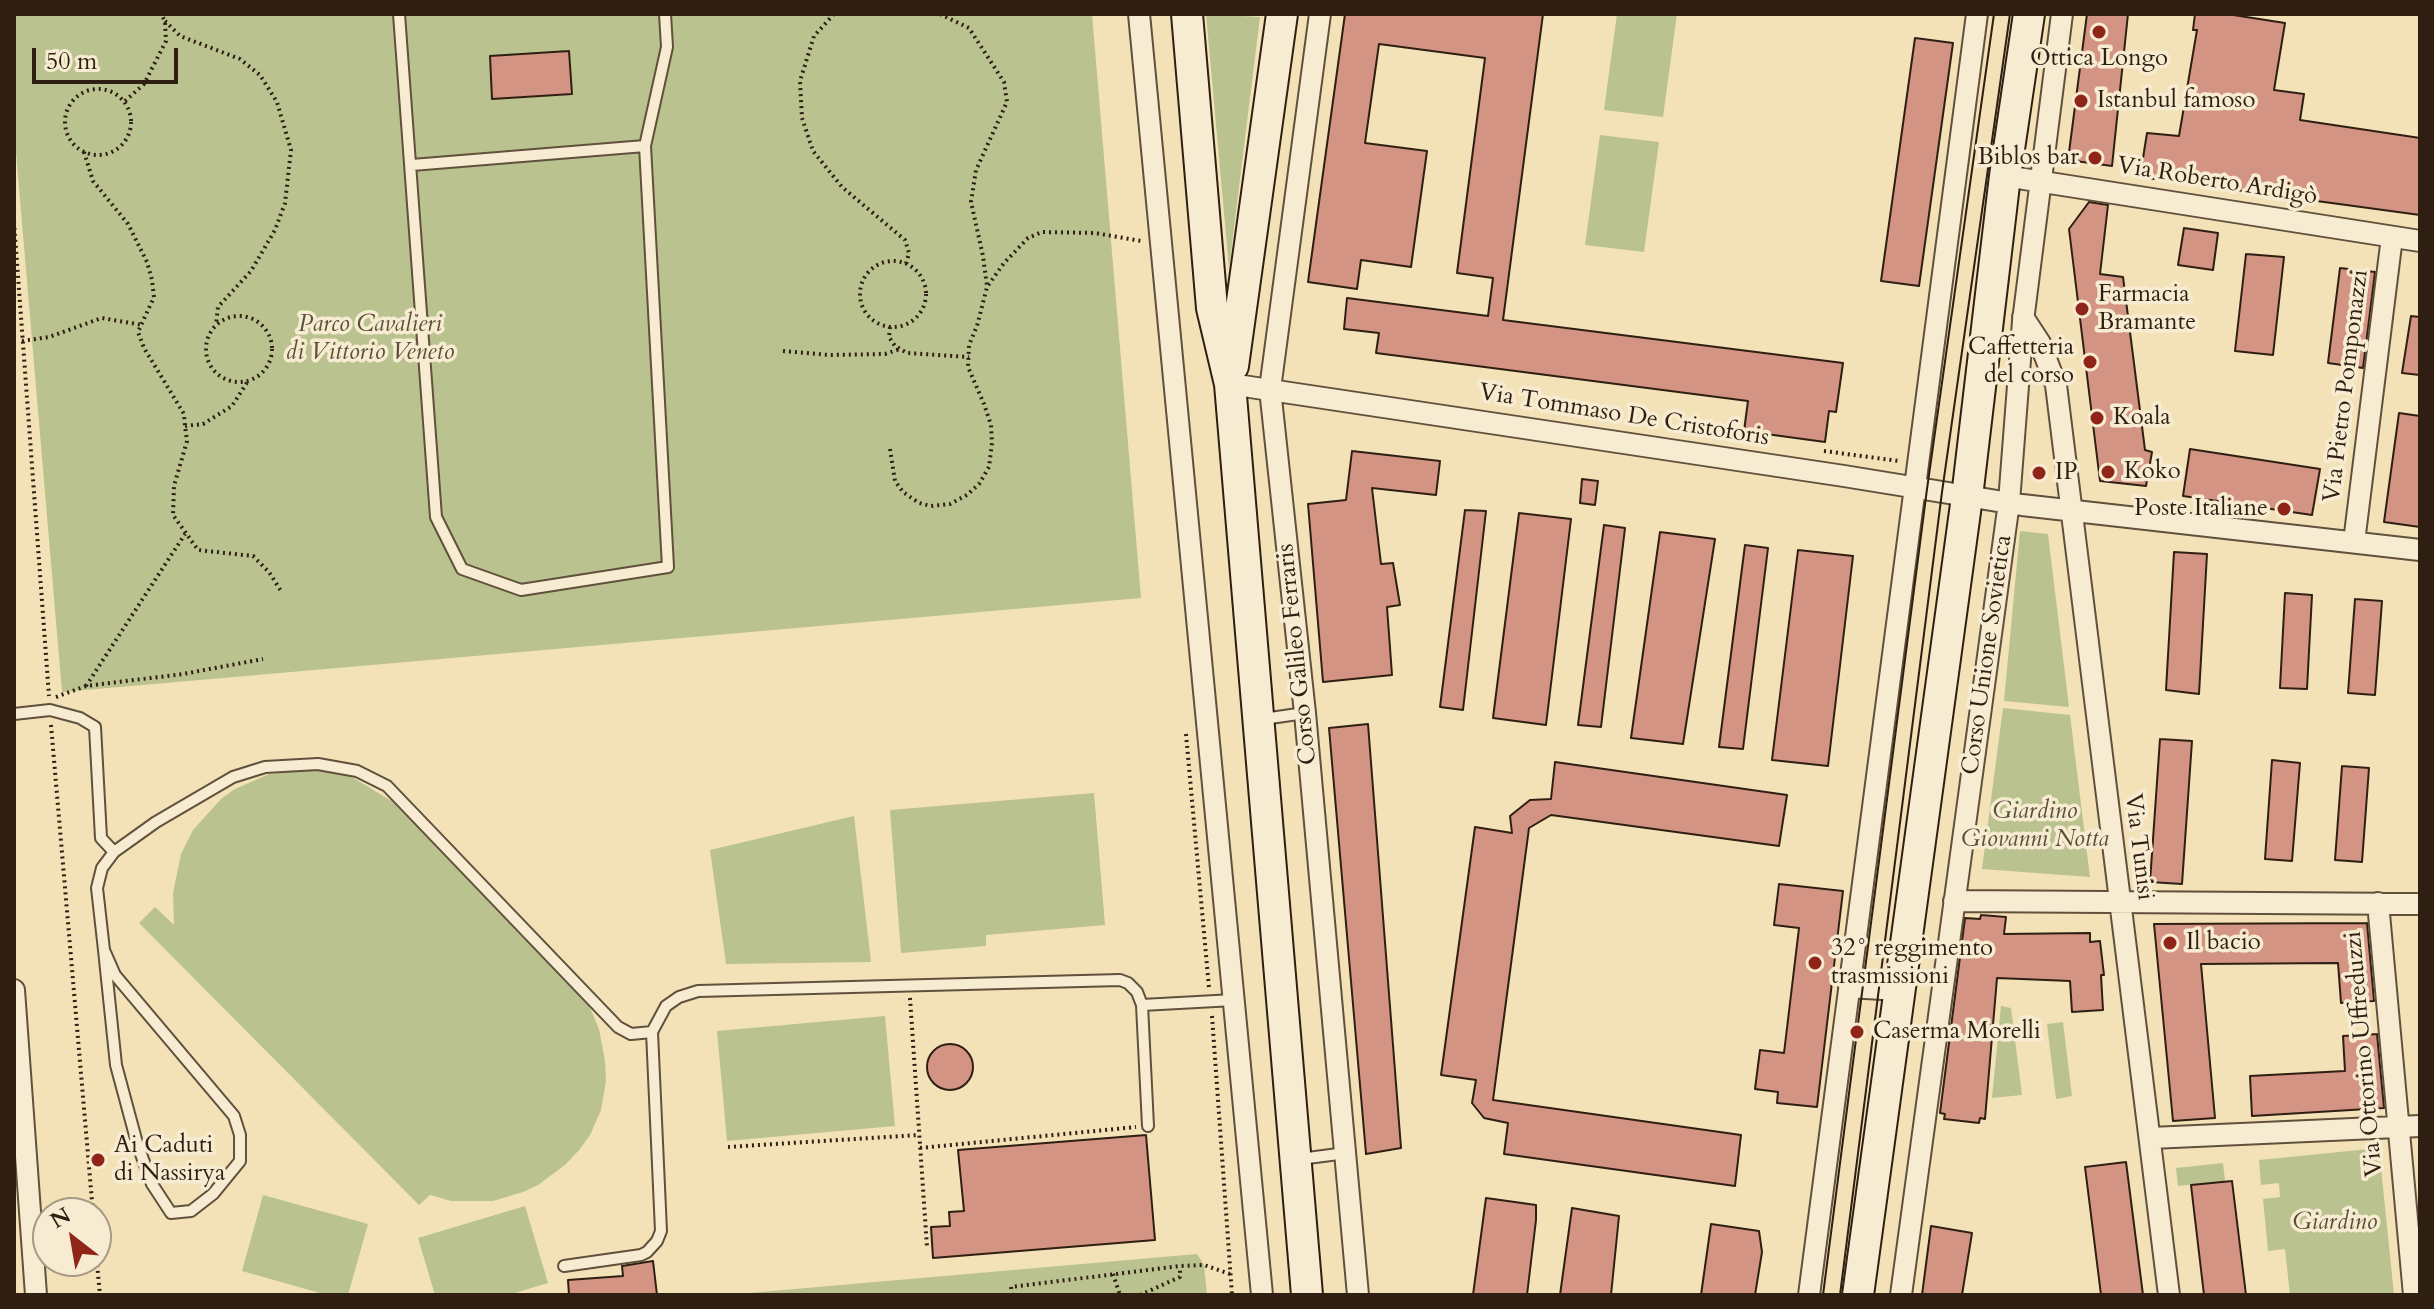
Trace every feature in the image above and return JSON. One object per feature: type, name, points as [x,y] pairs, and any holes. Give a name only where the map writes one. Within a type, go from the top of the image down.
[{"type":"main road","name":"Corso Galileo Ferraris","points":[[1187,14],[1212,308],[1230,384],[1307,1295]]},
{"type":"main road","name":"Corso Galileo Ferraris","points":[[1230,384],[1282,14]]},
{"type":"main road","name":"Corso Unione Sovietica","points":[[1858,1295],[1967,497],[2005,176],[2029,14]]},
{"type":"street","points":[[1139,14],[1262,1295]]},
{"type":"street","name":"Corso Galileo Ferraris","points":[[1320,14],[1270,389],[1305,713],[1358,1295]]},
{"type":"street","points":[[1809,1295],[1977,14]]},
{"type":"street","name":"Corso Unione Sovietica","points":[[1901,1295],[2009,502],[2023,317],[2062,14]]},
{"type":"street","name":"Via Roberto Ardigò","points":[[2005,176],[2420,241]]},
{"type":"street","name":"Via Pietro Pomponazzi","points":[[2354,542],[2392,237]]},
{"type":"street","name":"Via Tunisi","points":[[2023,317],[2040,343],[2056,385],[2169,1295]]},
{"type":"street","name":"Via Tommaso De Cristoforis","points":[[1230,384],[1967,497],[2420,550]]},
{"type":"street","points":[[1954,901],[2420,904]]},
{"type":"street","name":"Via Ottorino Uffreduzzi","points":[[2378,903],[2414,1295]]},
{"type":"street","points":[[1849,987],[1899,990]]},
{"type":"street","points":[[14,990],[36,1295]]},
{"type":"street","points":[[2151,1138],[2420,1126]]},
{"type":"lane","points":[[399,14],[436,517],[462,569],[521,590],[668,567],[645,146],[667,47],[665,14]]},
{"type":"lane","points":[[412,165],[645,146]]},
{"type":"lane","points":[[14,714],[50,710],[80,718],[95,727],[101,838],[114,852]]},
{"type":"lane","points":[[1259,719],[1305,713]]},
{"type":"lane","points":[[104,950],[115,975],[234,1116],[240,1135],[240,1161],[213,1194],[191,1211],[171,1213],[152,1184],[137,1143],[116,1065],[97,888],[102,868],[114,852],[156,822],[233,777],[265,767],[318,764],[357,771],[387,786],[618,1027],[631,1034],[652,1032]]},
{"type":"lane","points":[[564,1266],[641,1255],[657,1241],[661,1231],[652,1032],[666,1006],[679,997],[698,991],[1120,980],[1137,992],[1142,1005],[1148,1126]]},
{"type":"lane","points":[[1142,1005],[1234,1000]]},
{"type":"lane","points":[[1296,1160],[1346,1153]]},
{"type":"path","points":[[161,14],[180,36],[240,59],[260,75],[277,102],[291,150],[285,203],[275,230],[251,271],[218,307],[216,325]]},
{"type":"path","points":[[834,14],[814,36],[800,81],[802,118],[813,151],[842,187],[905,240],[909,253],[906,264]]},
{"type":"path","points":[[940,14],[969,28],[1004,82],[1007,102],[976,170],[971,202],[987,287]]},
{"type":"path","points":[[124,101],[144,84],[157,61],[166,41],[165,21]]},
{"type":"path","points":[[84,152],[106,154],[124,142],[131,122],[124,101],[106,90],[85,92],[76,98],[66,117],[65,127],[69,138],[84,152],[93,181],[128,224],[147,262],[154,297],[138,332],[144,348],[184,414],[187,441],[174,486],[173,515],[198,550],[253,556],[269,572],[281,591]]},
{"type":"path","points":[[890,449],[895,481],[903,492],[919,503],[931,506],[950,504],[967,495],[979,484],[989,467],[992,443],[991,425],[968,367],[969,345],[987,287],[1028,238],[1042,232],[1095,233],[1141,241]]},
{"type":"path","points":[[894,262],[906,264],[921,277],[926,297],[918,316],[901,327],[890,327],[879,325],[870,318],[860,298],[865,276],[873,268],[894,262]]},
{"type":"path","points":[[185,426],[203,424],[232,406],[248,381],[266,369],[271,359],[270,337],[265,328],[246,316],[235,316],[216,325],[209,334],[206,344],[210,366],[226,380],[248,381]]},
{"type":"path","points":[[22,341],[49,337],[102,318],[142,325]]},
{"type":"path","points":[[890,327],[889,337],[900,349],[927,356],[969,357]]},
{"type":"path","points":[[783,351],[829,355],[885,354],[900,349]]},
{"type":"path","points":[[1823,451],[1902,461]]},
{"type":"path","points":[[86,686],[186,533]]},
{"type":"path","points":[[50,700],[86,686],[183,674],[263,659]]},
{"type":"path","points":[[1186,732],[1211,1001],[1232,1295]]},
{"type":"path","points":[[909,986],[927,1247]]},
{"type":"path","points":[[920,1148],[1148,1126]]},
{"type":"path","points":[[728,1147],[919,1135]]},
{"type":"path","points":[[1012,1295],[1011,1287],[1180,1266],[1204,1265],[1230,1274]]},
{"type":"path","points":[[1140,1295],[1180,1277],[1180,1266]]},
{"type":"path","points":[[1113,1274],[1120,1295]]},
{"type":"green space","name":"Parco Cavalieri di Vittorio Veneto","points":[[14,14],[1092,14],[1141,598],[62,692],[14,129]]},
{"type":"green space","points":[[1206,14],[1260,17],[1229,268]]},
{"type":"green space","points":[[1617,14],[1677,14],[1663,117],[1604,110]]},
{"type":"green space","points":[[1600,135],[1659,142],[1644,252],[1585,245]]},
{"type":"green space","points":[[2020,531],[2048,534],[2069,707],[2004,701]]},
{"type":"green space","name":"Giardino Giovanni Notta","points":[[2003,708],[2070,715],[2090,877],[1982,869]]},
{"type":"green space","points":[[304,770],[337,772],[352,777],[393,802],[580,991],[591,1010],[599,1029],[605,1061],[606,1081],[601,1110],[580,1149],[538,1185],[493,1201],[451,1201],[430,1195],[419,1205],[139,923],[155,907],[174,925],[173,893],[181,854],[193,830],[221,799],[235,789],[269,774]]},
{"type":"green space","points":[[1094,793],[1105,925],[986,935],[986,946],[901,953],[890,810]]},
{"type":"green space","points":[[854,816],[871,962],[726,964],[710,850]]},
{"type":"green space","points":[[2001,1006],[2011,1008],[2022,1095],[1992,1098]]},
{"type":"green space","points":[[885,1016],[895,1126],[727,1141],[717,1031]]},
{"type":"green space","points":[[2063,1022],[2072,1096],[2056,1099],[2047,1024]]},
{"type":"green space","name":"Giardino","points":[[2379,1148],[2394,1295],[2290,1295],[2285,1249],[2268,1251],[2263,1199],[2280,1197],[2279,1183],[2261,1185],[2259,1160]]},
{"type":"green space","points":[[2223,1163],[2225,1181],[2178,1186],[2176,1168]]},
{"type":"green space","points":[[263,1195],[368,1224],[348,1295],[327,1295],[242,1271]]},
{"type":"green space","points":[[525,1206],[548,1283],[508,1295],[435,1295],[418,1238]]},
{"type":"green space","points":[[1197,1254],[1204,1265],[1207,1295],[726,1295]]},
{"type":"building","points":[[1345,14],[1543,14],[1503,320],[1843,363],[1836,412],[1829,411],[1825,442],[1744,431],[1748,401],[1376,353],[1379,333],[1344,329],[1347,298],[1488,316],[1493,278],[1457,273],[1485,58],[1379,44],[1365,143],[1427,151],[1411,267],[1361,260],[1357,289],[1308,282]]},
{"type":"building","points":[[2087,14],[2128,14],[2112,166],[2068,160]]},
{"type":"building","points":[[2195,14],[2227,14],[2285,23],[2274,90],[2304,94],[2300,120],[2420,138],[2420,215],[2140,177],[2147,133],[2179,136],[2197,30],[2193,30]]},
{"type":"building","points":[[1915,38],[1953,43],[1919,286],[1881,281]]},
{"type":"building","points":[[569,51],[572,94],[492,99],[490,56]]},
{"type":"building","points":[[2089,202],[2108,205],[2100,274],[2123,277],[2145,450],[2152,452],[2146,486],[2100,481],[2069,229]]},
{"type":"building","points":[[2184,228],[2218,233],[2213,270],[2178,265]]},
{"type":"building","points":[[2246,254],[2284,257],[2273,355],[2235,351]]},
{"type":"building","points":[[2340,268],[2375,272],[2363,368],[2328,363]]},
{"type":"building","points":[[2411,316],[2420,317],[2420,375],[2402,373]]},
{"type":"building","points":[[2399,413],[2420,416],[2420,527],[2384,522]]},
{"type":"building","points":[[2190,449],[2320,469],[2312,515],[2183,496]]},
{"type":"building","points":[[1352,451],[1440,461],[1436,495],[1372,488],[1381,564],[1393,563],[1400,605],[1387,607],[1392,675],[1323,682],[1308,504],[1346,500]]},
{"type":"building","points":[[1582,479],[1598,481],[1595,505],[1580,503]]},
{"type":"building","points":[[1465,510],[1486,511],[1463,710],[1440,707]]},
{"type":"building","points":[[1519,513],[1571,519],[1546,725],[1493,718]]},
{"type":"building","points":[[1604,525],[1625,528],[1601,727],[1578,725]]},
{"type":"building","points":[[1660,532],[1715,539],[1683,744],[1631,738]]},
{"type":"building","points":[[1745,545],[1768,548],[1743,749],[1719,747]]},
{"type":"building","points":[[1798,550],[1853,556],[1828,766],[1772,760]]},
{"type":"building","points":[[2174,552],[2207,554],[2199,694],[2166,690]]},
{"type":"building","points":[[2285,593],[2312,595],[2307,689],[2280,688]]},
{"type":"building","points":[[2355,599],[2382,601],[2375,695],[2348,693]]},
{"type":"building","points":[[1368,724],[1401,1148],[1366,1154],[1329,728]]},
{"type":"building","points":[[2160,739],[2192,741],[2182,884],[2150,882]]},
{"type":"building","points":[[2272,760],[2300,763],[2292,861],[2265,859]]},
{"type":"building","points":[[1555,762],[1787,795],[1779,846],[1551,815],[1529,828],[1493,1100],[1741,1135],[1735,1186],[1504,1154],[1508,1123],[1484,1118],[1472,1103],[1476,1080],[1441,1075],[1475,827],[1512,833],[1510,816],[1530,800],[1551,799]]},
{"type":"building","points":[[2342,766],[2369,768],[2362,862],[2335,860]]},
{"type":"building","name":"32° reggimento trasmissioni","points":[[1779,884],[1843,891],[1817,1107],[1777,1103],[1778,1092],[1755,1089],[1760,1050],[1784,1053],[1799,928],[1774,925]]},
{"type":"building","points":[[1981,915],[2006,917],[2004,934],[2090,933],[2090,942],[2100,941],[2104,975],[2101,975],[2103,1010],[2072,1012],[2070,981],[1997,978],[1985,1119],[1980,1118],[1979,1123],[1944,1119],[1945,1114],[1940,1113],[1965,918],[1980,919]]},
{"type":"building","points":[[2367,923],[2374,1001],[2341,1003],[2338,963],[2201,964],[2215,1118],[2173,1121],[2154,924]]},
{"type":"building","points":[[2377,1034],[2384,1108],[2252,1116],[2250,1076],[2345,1071],[2343,1036]]},
{"type":"building","points":[[950,1044],[966,1051],[973,1067],[966,1083],[950,1090],[934,1083],[927,1067],[934,1051]]},
{"type":"building","points":[[1146,1135],[1155,1240],[933,1258],[931,1227],[950,1226],[949,1212],[964,1211],[958,1150]]},
{"type":"building","points":[[2126,1162],[2143,1295],[2101,1295],[2085,1167]]},
{"type":"building","points":[[2232,1181],[2246,1295],[2204,1295],[2191,1185]]},
{"type":"building","points":[[1486,1198],[1536,1205],[1527,1295],[1473,1295]]},
{"type":"building","points":[[1572,1208],[1619,1216],[1611,1295],[1560,1295]]},
{"type":"building","points":[[1711,1224],[1759,1231],[1762,1252],[1755,1295],[1701,1295]]},
{"type":"building","points":[[1931,1226],[1972,1233],[1962,1295],[1922,1295]]},
{"type":"building","points":[[653,1261],[657,1295],[569,1295],[568,1280],[623,1276],[622,1266]]},
{"type":"tram line","points":[[1823,1295],[1927,489],[1994,14]]},
{"type":"tram line","points":[[1840,1295],[1942,492],[2010,14]]},
{"type":"place","name":"Ottica Longo","points":[[2099,32]]},
{"type":"place","name":"Istanbul famoso","points":[[2081,101]]},
{"type":"place","name":"Biblos bar","points":[[2095,158]]},
{"type":"place","name":"Farmacia Bramante","points":[[2082,309]]},
{"type":"place","name":"Caffetteria del corso","points":[[2090,362]]},
{"type":"place","name":"Koala","points":[[2097,418]]},
{"type":"place","name":"Koko","points":[[2108,472]]},
{"type":"place","name":"IP","points":[[2039,473]]},
{"type":"place","name":"Poste Italiane","points":[[2284,509]]},
{"type":"place","name":"Il bacio","points":[[2170,943]]},
{"type":"place","name":"32° reggimento trasmissioni","points":[[1815,963]]},
{"type":"place","name":"Caserma Morelli","points":[[1857,1032]]},
{"type":"place","name":"Ai Caduti di Nassirya","points":[[98,1160]]}]
